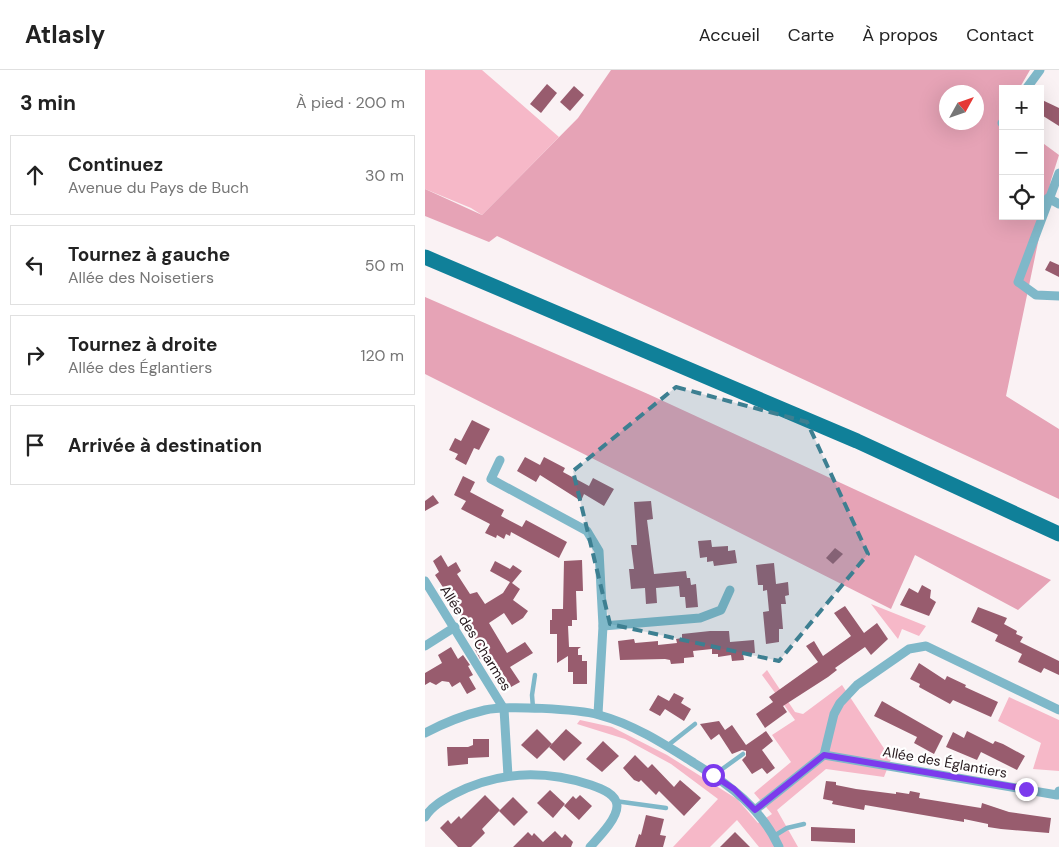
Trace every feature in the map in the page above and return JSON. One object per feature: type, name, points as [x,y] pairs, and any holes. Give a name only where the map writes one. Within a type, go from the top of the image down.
[{"type":"main road","points":[[425,257],[857,441],[1059,534]]},
{"type":"street","points":[[1030,85],[1040,70]]},
{"type":"street","points":[[1059,173],[1018,282],[1036,296],[1059,296]]},
{"type":"street","points":[[1048,198],[1059,204]]},
{"type":"street","points":[[500,460],[491,479],[587,531],[599,551],[603,626],[598,714]]},
{"type":"street","name":"Allée des Charmes","points":[[425,581],[504,709]]},
{"type":"street","points":[[603,626],[699,618],[721,610],[731,590]]},
{"type":"street","points":[[425,646],[455,627]]},
{"type":"street","points":[[755,810],[824,755],[834,714],[840,703],[857,685],[909,649],[927,646],[1059,710]]},
{"type":"street","points":[[425,733],[447,721],[487,709],[533,709],[598,714],[629,726],[667,746],[734,789],[755,810],[779,847]]},
{"type":"street","points":[[504,709],[508,776]]},
{"type":"street","name":"Allée des Églantiers","points":[[824,755],[1057,794],[1059,791]]},
{"type":"street","points":[[425,817],[437,805],[462,790],[494,778],[521,774],[573,779],[607,792],[617,805],[615,814],[590,847]]},
{"type":"lane","points":[[533,709],[532,695],[535,675]]},
{"type":"lane","points":[[667,746],[695,724]]},
{"type":"lane","points":[[713,775],[743,754]]},
{"type":"lane","points":[[615,800],[666,808]]},
{"type":"lane","points":[[773,836],[787,828],[804,824]]},
{"type":"highlighted area","points":[[676,387],[807,422],[868,554],[779,661],[610,624],[573,471]]},
{"type":"shaded area","points":[[425,70],[482,70],[559,137],[482,215],[471,208],[425,189]]},
{"type":"shaded area","points":[[611,70],[1030,70],[1021,85],[999,85],[999,220],[1043,220],[1006,396],[1059,429],[1059,499],[497,236],[489,242],[425,216],[425,189],[482,215],[578,118]]},
{"type":"shaded area","points":[[1044,144],[1059,155],[1051,180],[1044,214]]},
{"type":"shaded area","points":[[425,297],[648,394],[1051,580],[1018,610],[915,555],[891,609],[425,374]]},
{"type":"shaded area","points":[[871,604],[926,626],[919,636],[902,629],[898,639]]},
{"type":"shaded area","points":[[767,670],[795,712],[803,714],[842,685],[891,759],[884,777],[826,769],[777,810],[798,847],[759,847],[737,820],[710,847],[673,847],[718,799],[671,764],[625,739],[577,724],[580,720],[612,727],[667,755],[737,799],[758,823],[772,814],[754,793],[791,762],[772,735],[795,720],[762,675]]},
{"type":"shaded area","points":[[1009,697],[1059,720],[1059,771],[1033,769],[1041,743],[998,721]]},
{"type":"building","points":[[547,84],[557,93],[541,113],[530,104]]},
{"type":"building","points":[[574,86],[584,95],[570,111],[560,102]]},
{"type":"building","points":[[1044,101],[1059,108],[1059,126],[1044,117]]},
{"type":"building","points":[[1050,261],[1059,265],[1059,277],[1045,270]]},
{"type":"building","points":[[472,420],[490,429],[479,450],[474,448],[466,465],[455,459],[458,454],[449,450],[455,438],[461,441]]},
{"type":"building","points":[[525,457],[540,465],[544,457],[565,468],[563,472],[589,486],[593,478],[614,489],[604,506],[584,494],[581,501],[540,475],[536,482],[517,471]]},
{"type":"building","points":[[463,476],[475,482],[470,492],[504,510],[501,516],[522,527],[526,520],[567,542],[559,558],[511,532],[510,536],[506,534],[504,539],[497,535],[496,538],[485,533],[490,524],[461,509],[466,501],[454,495]]},
{"type":"building","points":[[433,495],[439,503],[425,511],[425,501]]},
{"type":"building","points":[[651,501],[653,519],[647,520],[654,574],[686,571],[691,585],[696,584],[698,607],[686,608],[685,597],[680,597],[679,586],[656,588],[657,603],[646,604],[645,588],[631,589],[629,569],[634,569],[631,545],[637,545],[634,502]]},
{"type":"building","points":[[711,540],[712,547],[728,546],[728,551],[735,550],[737,563],[714,566],[713,561],[707,562],[707,557],[700,558],[698,541]]},
{"type":"building","points":[[835,548],[843,554],[833,564],[826,558]]},
{"type":"building","points":[[441,555],[448,567],[456,562],[461,571],[457,574],[470,594],[477,592],[485,604],[503,593],[510,582],[490,571],[495,561],[510,569],[513,565],[522,571],[512,583],[520,589],[513,600],[528,611],[523,618],[512,625],[504,613],[489,623],[507,653],[525,642],[533,653],[510,667],[520,682],[511,687],[502,672],[497,675],[485,655],[480,659],[473,645],[478,643],[454,604],[450,607],[444,597],[448,595],[435,575],[439,572],[433,561]]},
{"type":"building","points":[[582,560],[583,591],[576,591],[577,620],[572,620],[572,626],[568,626],[569,647],[581,647],[578,649],[578,655],[582,655],[582,661],[587,661],[587,684],[573,684],[573,672],[568,672],[568,656],[557,663],[557,634],[550,634],[550,620],[552,620],[552,609],[563,609],[564,561]]},
{"type":"building","points":[[774,563],[776,584],[788,582],[789,595],[785,596],[786,604],[781,604],[783,629],[779,629],[779,642],[766,644],[763,612],[769,611],[767,590],[763,591],[763,585],[758,585],[756,565]]},
{"type":"building","points":[[922,585],[931,590],[930,598],[936,602],[929,616],[900,605],[909,588],[918,593]]},
{"type":"building","points":[[845,606],[864,633],[877,623],[888,639],[871,655],[865,647],[835,668],[837,670],[828,677],[783,706],[787,712],[765,728],[756,714],[773,702],[769,697],[818,662],[806,646],[814,641],[823,656],[851,636],[834,613]]},
{"type":"building","points":[[978,607],[1007,618],[1004,624],[1017,631],[1016,634],[1023,637],[1020,642],[1059,661],[1059,675],[1044,668],[1041,673],[1018,662],[1022,654],[995,641],[998,635],[971,622]]},
{"type":"building","points":[[729,631],[730,642],[754,640],[755,653],[743,654],[744,660],[732,661],[731,655],[718,657],[718,654],[712,654],[712,649],[693,651],[694,657],[684,658],[684,663],[671,664],[670,660],[665,659],[620,660],[618,641],[634,639],[635,643],[658,641],[658,645],[677,643],[676,639],[682,638],[682,634]]},
{"type":"building","points":[[451,647],[458,659],[463,655],[470,665],[468,666],[473,675],[469,677],[476,689],[467,694],[460,682],[452,687],[449,682],[442,681],[436,685],[430,682],[425,685],[425,673],[442,663],[438,655]]},
{"type":"building","points":[[919,663],[945,680],[947,676],[966,685],[965,687],[998,702],[991,717],[953,700],[950,704],[919,687],[920,684],[910,679]]},
{"type":"building","points":[[674,693],[684,698],[681,703],[691,709],[684,721],[665,709],[660,716],[649,710],[658,695],[669,701]]},
{"type":"building","points":[[882,701],[943,736],[934,754],[914,743],[917,737],[874,716]]},
{"type":"building","points":[[719,721],[725,730],[732,725],[746,745],[766,731],[773,741],[762,750],[775,768],[767,774],[762,768],[752,774],[742,760],[746,756],[746,751],[742,750],[732,754],[719,734],[711,740],[700,724]]},
{"type":"building","points":[[537,729],[552,744],[537,759],[521,745]]},
{"type":"building","points":[[566,729],[582,743],[564,761],[549,747]]},
{"type":"building","points":[[967,731],[993,744],[995,741],[1003,744],[1025,756],[1017,770],[981,752],[977,760],[946,747],[953,732],[964,738]]},
{"type":"building","points":[[473,739],[489,739],[489,757],[468,758],[468,764],[448,766],[447,747],[468,747],[473,745]]},
{"type":"building","points":[[603,741],[619,756],[602,772],[586,759]]},
{"type":"building","points":[[635,755],[648,768],[652,764],[674,787],[680,780],[701,798],[684,816],[659,791],[656,795],[641,780],[639,782],[634,780],[623,768]]},
{"type":"building","points":[[826,781],[836,782],[836,785],[856,789],[896,794],[896,792],[909,794],[910,791],[920,793],[919,798],[981,808],[982,803],[1009,812],[1051,818],[1049,833],[1001,829],[964,819],[964,822],[865,805],[864,810],[832,804],[833,801],[823,799]]},
{"type":"building","points":[[550,790],[565,804],[553,818],[537,803]]},
{"type":"building","points":[[485,795],[500,810],[482,829],[485,833],[471,847],[458,847],[440,828],[448,820],[451,824],[459,816],[461,819]]},
{"type":"building","points":[[580,795],[592,806],[579,820],[564,806],[573,796],[576,799]]},
{"type":"building","points":[[513,797],[528,812],[514,826],[499,811]]},
{"type":"building","points":[[646,815],[664,819],[660,835],[666,836],[663,847],[635,847],[639,834],[641,835]]},
{"type":"building","points":[[811,827],[855,829],[855,843],[811,841]]},
{"type":"building","points":[[555,831],[562,838],[565,834],[573,842],[571,847],[513,847],[528,832],[532,836],[534,833],[543,842]]},
{"type":"building","points":[[735,832],[750,847],[720,847]]},
{"type":"route","points":[[713,775],[734,789],[755,810],[824,755],[1026,789]]}]
